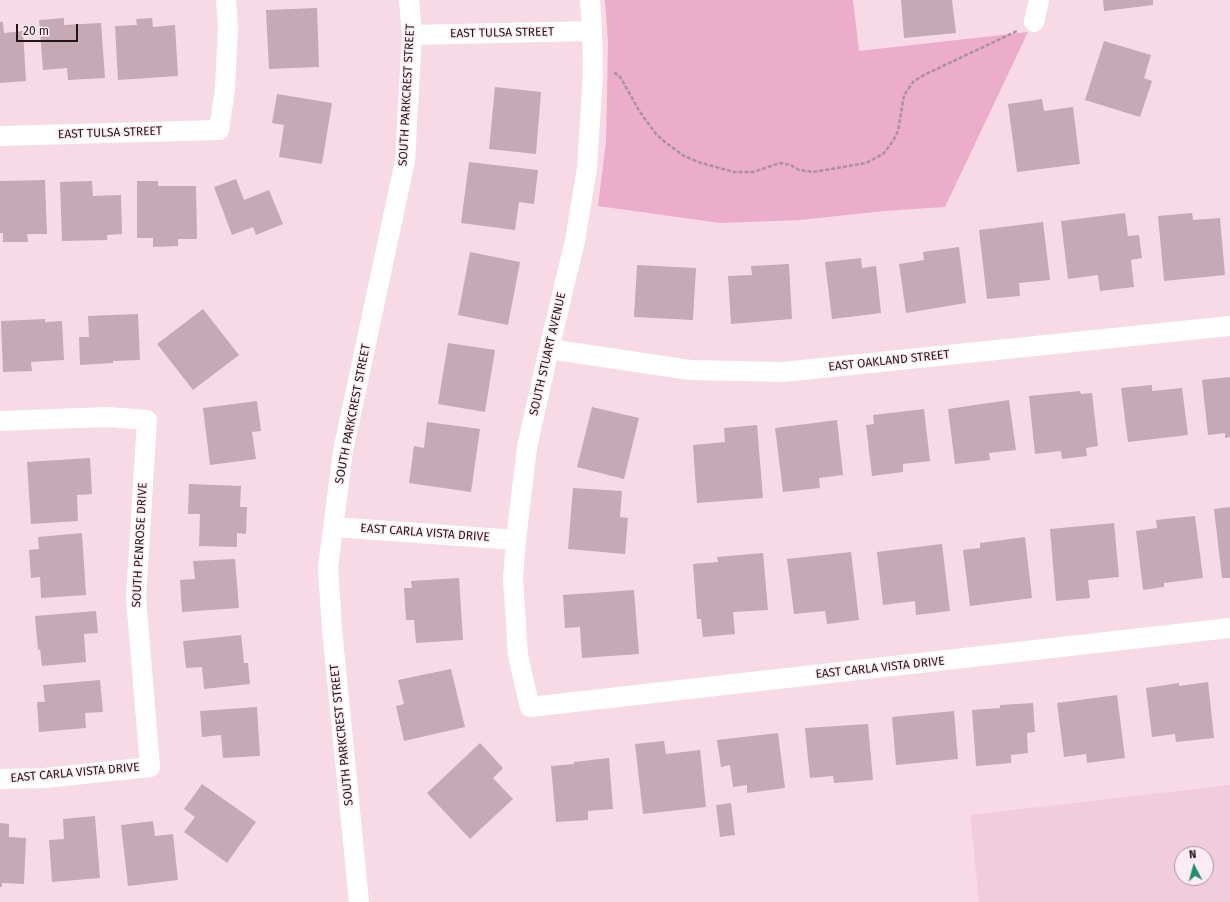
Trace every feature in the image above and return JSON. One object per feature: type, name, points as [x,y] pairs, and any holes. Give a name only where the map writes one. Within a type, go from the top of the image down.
[{"type":"street","name":"EAST TULSA STREET","points":[[0,136],[219,130],[225,89],[228,26],[226,0]]},
{"type":"street","name":"SOUTH PARKCREST STREET","points":[[359,902],[332,629],[328,567],[343,451],[405,161],[412,35],[408,0]]},
{"type":"street","name":"SOUTH STUART AVENUE","points":[[530,707],[518,656],[513,578],[516,540],[527,448],[575,241],[587,168],[593,74],[590,0]]},
{"type":"street","points":[[1034,22],[1039,0]]},
{"type":"street","name":"EAST TULSA STREET","points":[[412,35],[592,31]]},
{"type":"street","name":"EAST OAKLAND STREET","points":[[549,349],[690,370],[782,372],[1230,326]]},
{"type":"street","name":"SOUTH PENROSE DRIVE","points":[[0,421],[108,417],[147,420],[136,598],[150,766]]},
{"type":"street","name":"EAST CARLA VISTA DRIVE","points":[[334,527],[516,540]]},
{"type":"street","name":"EAST CARLA VISTA DRIVE","points":[[530,707],[1230,628]]},
{"type":"street","name":"EAST CARLA VISTA DRIVE","points":[[0,779],[45,778],[150,766]]},
{"type":"path","points":[[608,73],[616,73],[619,75],[640,112],[656,134],[664,142],[684,156],[707,165],[734,172],[753,172],[780,163],[791,165],[799,170],[813,172],[866,163],[883,154],[898,132],[904,95],[914,81],[1034,22]]},
{"type":"shaded area","points":[[605,0],[853,0],[859,51],[1028,32],[945,207],[884,211],[800,220],[720,223],[598,206],[606,142],[608,43]]},
{"type":"shaded area","points":[[1230,785],[1230,902],[979,902],[970,815]]},
{"type":"building","points":[[901,0],[952,0],[956,33],[904,38]]},
{"type":"building","points":[[1103,0],[1153,0],[1153,5],[1104,11]]},
{"type":"building","points":[[317,8],[319,67],[269,69],[266,10]]},
{"type":"building","points":[[64,18],[64,25],[101,23],[105,78],[68,80],[67,68],[43,70],[39,20]]},
{"type":"building","points":[[152,18],[153,27],[175,25],[178,76],[118,80],[115,26],[137,25],[136,19]]},
{"type":"building","points":[[0,22],[3,22],[4,33],[23,31],[26,81],[0,83]]},
{"type":"building","points":[[1104,41],[1151,55],[1144,78],[1152,81],[1140,117],[1085,100]]},
{"type":"building","points":[[495,87],[541,92],[536,154],[489,149]]},
{"type":"building","points":[[277,94],[332,103],[322,164],[279,157],[284,125],[272,123]]},
{"type":"building","points":[[1042,99],[1044,111],[1073,107],[1080,164],[1017,172],[1008,104]]},
{"type":"building","points":[[469,162],[538,170],[534,204],[519,202],[515,230],[461,223]]},
{"type":"building","points":[[236,179],[244,200],[269,190],[283,224],[256,235],[253,227],[232,235],[214,187]]},
{"type":"building","points":[[45,180],[47,234],[27,234],[28,242],[3,242],[3,233],[0,233],[0,181]]},
{"type":"building","points":[[92,181],[93,196],[121,195],[122,234],[107,235],[107,240],[62,241],[60,182]]},
{"type":"building","points":[[137,181],[158,181],[158,186],[196,186],[197,239],[178,239],[178,246],[153,247],[153,238],[137,238]]},
{"type":"building","points":[[1125,213],[1128,236],[1139,235],[1142,258],[1131,260],[1134,287],[1100,291],[1098,275],[1068,279],[1061,221]]},
{"type":"building","points":[[1192,213],[1193,220],[1220,218],[1225,275],[1164,281],[1158,216]]},
{"type":"building","points":[[1043,222],[1050,280],[1019,283],[1020,296],[987,299],[979,230]]},
{"type":"building","points":[[959,247],[966,303],[906,313],[899,264],[924,260],[923,252]]},
{"type":"building","points":[[470,252],[520,262],[508,325],[458,315]]},
{"type":"building","points":[[861,258],[862,268],[876,266],[881,313],[832,319],[825,262]]},
{"type":"building","points":[[789,264],[792,319],[731,324],[728,276],[752,275],[751,266]]},
{"type":"building","points":[[637,265],[696,268],[693,320],[634,317]]},
{"type":"building","points":[[203,309],[239,355],[193,390],[157,344]]},
{"type":"building","points":[[138,314],[140,360],[113,361],[113,363],[80,365],[79,337],[89,337],[88,316]]},
{"type":"building","points":[[45,319],[45,322],[62,321],[64,360],[31,362],[32,371],[3,372],[1,321]]},
{"type":"building","points":[[448,343],[495,350],[485,412],[438,404]]},
{"type":"building","points":[[1230,377],[1230,437],[1225,438],[1225,433],[1208,435],[1202,380]]},
{"type":"building","points":[[1152,385],[1152,391],[1182,388],[1188,435],[1128,442],[1121,388]]},
{"type":"building","points":[[1080,391],[1081,394],[1092,393],[1098,446],[1086,448],[1087,456],[1062,459],[1061,451],[1035,454],[1029,396]]},
{"type":"building","points":[[1009,400],[1016,450],[989,453],[990,460],[955,464],[948,409]]},
{"type":"building","points":[[257,401],[261,431],[252,432],[256,459],[210,465],[203,408]]},
{"type":"building","points":[[592,407],[639,418],[624,479],[577,467]]},
{"type":"building","points":[[924,409],[930,461],[903,464],[903,472],[872,476],[866,425],[874,424],[873,415]]},
{"type":"building","points":[[837,420],[843,475],[819,478],[820,488],[783,492],[775,428]]},
{"type":"building","points":[[427,422],[480,429],[471,492],[409,483],[414,446],[424,448]]},
{"type":"building","points":[[757,425],[763,498],[697,503],[693,445],[725,442],[724,428]]},
{"type":"building","points":[[90,458],[92,494],[77,495],[78,521],[31,524],[27,462]]},
{"type":"building","points":[[189,484],[241,486],[240,507],[247,507],[246,534],[237,533],[237,547],[199,546],[200,514],[188,514]]},
{"type":"building","points":[[573,488],[622,491],[620,517],[628,518],[625,554],[568,549]]},
{"type":"building","points":[[1230,507],[1230,578],[1222,578],[1214,509]]},
{"type":"building","points":[[1195,516],[1203,578],[1164,583],[1164,587],[1143,590],[1136,531],[1157,528],[1156,520]]},
{"type":"building","points":[[1114,523],[1119,577],[1088,580],[1090,598],[1056,601],[1050,529]]},
{"type":"building","points":[[82,533],[86,595],[41,598],[40,577],[31,578],[29,550],[39,549],[38,537]]},
{"type":"building","points":[[1025,537],[1032,598],[970,606],[963,550],[980,548],[980,543]]},
{"type":"building","points":[[942,544],[950,611],[916,615],[915,601],[883,605],[877,552]]},
{"type":"building","points":[[851,552],[859,620],[827,624],[825,611],[794,614],[787,559]]},
{"type":"building","points":[[763,553],[768,610],[733,612],[735,634],[703,637],[701,619],[697,619],[693,564],[718,562],[717,557]]},
{"type":"building","points":[[235,559],[239,608],[182,612],[180,580],[195,579],[193,561]]},
{"type":"building","points":[[459,578],[463,640],[416,643],[414,620],[406,620],[404,588],[412,588],[411,581]]},
{"type":"building","points":[[634,590],[639,654],[582,658],[580,627],[565,628],[563,595]]},
{"type":"building","points":[[96,611],[98,633],[84,634],[86,662],[42,666],[40,649],[38,650],[35,616]]},
{"type":"building","points":[[241,635],[244,663],[248,663],[250,684],[204,689],[202,667],[186,668],[183,641]]},
{"type":"building","points":[[451,669],[465,727],[404,741],[396,706],[404,704],[398,680]]},
{"type":"building","points":[[100,680],[103,712],[85,713],[86,728],[39,732],[37,702],[45,702],[43,685]]},
{"type":"building","points":[[1208,682],[1214,738],[1176,742],[1175,734],[1152,737],[1146,688],[1179,683],[1179,686]]},
{"type":"building","points":[[1117,695],[1125,758],[1087,763],[1086,754],[1064,757],[1057,703]]},
{"type":"building","points":[[1033,703],[1035,732],[1027,733],[1028,753],[1011,755],[1011,763],[976,766],[972,710],[1000,708],[1000,705]]},
{"type":"building","points":[[257,707],[260,756],[223,758],[221,735],[202,737],[200,711]]},
{"type":"building","points":[[954,711],[958,759],[896,765],[892,717]]},
{"type":"building","points":[[868,724],[873,780],[834,783],[833,776],[810,778],[805,728]]},
{"type":"building","points":[[778,733],[785,788],[747,793],[747,785],[733,787],[730,765],[721,767],[717,740]]},
{"type":"building","points":[[664,741],[666,754],[700,750],[706,807],[643,814],[635,744]]},
{"type":"building","points":[[480,743],[503,768],[493,778],[513,799],[470,839],[427,793]]},
{"type":"building","points":[[609,758],[613,809],[588,811],[588,820],[556,822],[551,766]]},
{"type":"building","points":[[202,784],[256,822],[227,863],[184,832],[195,817],[184,809]]},
{"type":"building","points":[[731,803],[735,835],[720,837],[716,805]]},
{"type":"building","points":[[95,816],[100,878],[52,882],[49,840],[64,839],[63,819]]},
{"type":"building","points":[[153,821],[155,836],[173,834],[178,880],[128,886],[121,825]]},
{"type":"building","points":[[0,823],[9,824],[9,837],[26,838],[24,884],[2,883],[2,887],[0,887]]}]
